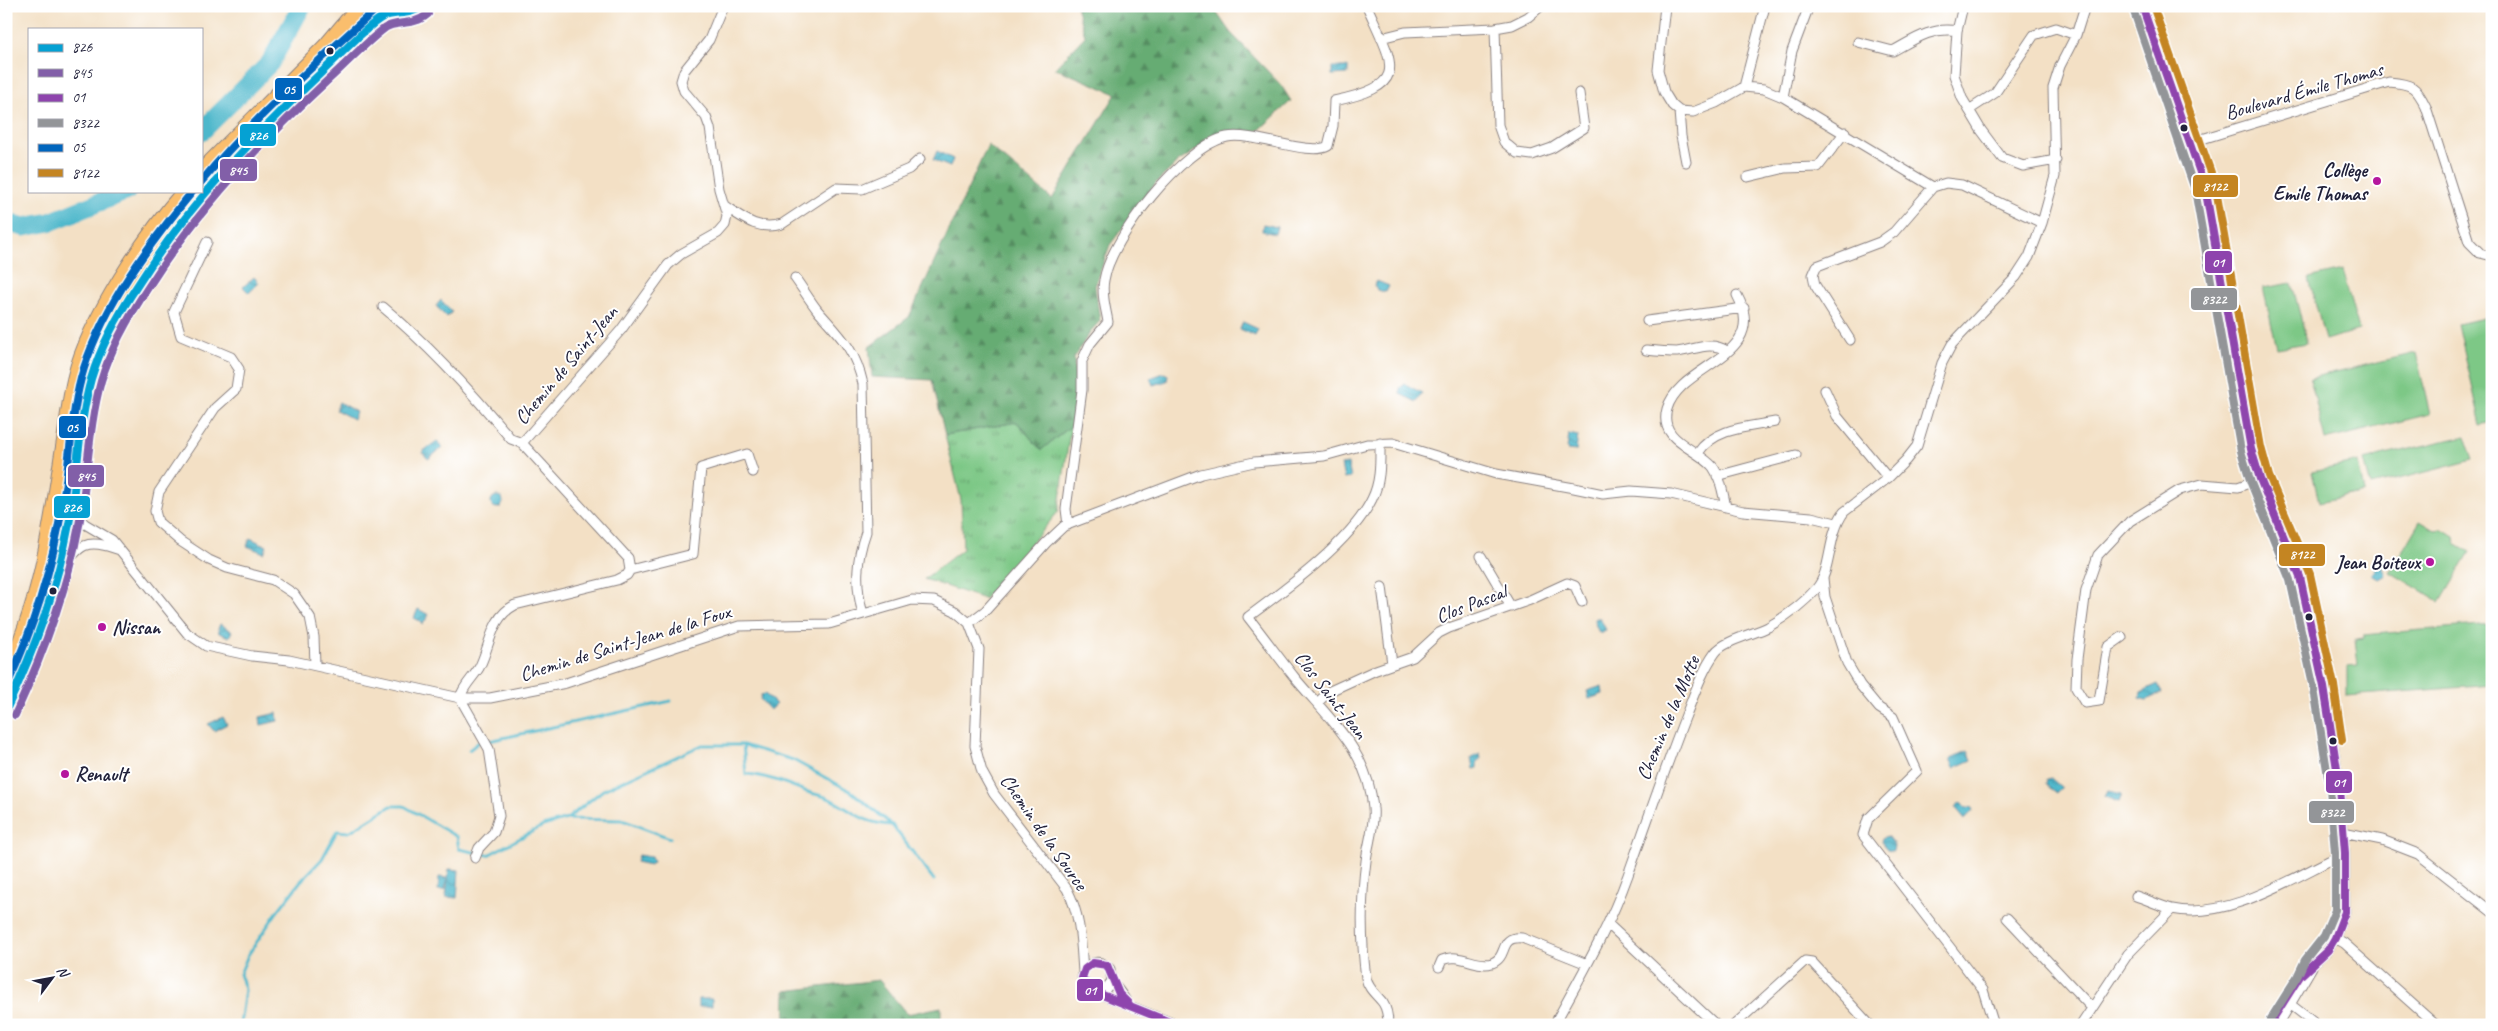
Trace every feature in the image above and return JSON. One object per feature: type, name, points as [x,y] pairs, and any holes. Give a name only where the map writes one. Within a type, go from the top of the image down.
[{"type":"main road","points":[[202,170],[325,46],[358,6]]},
{"type":"main road","points":[[378,6],[391,15]]},
{"type":"main road","points":[[6,711],[35,647],[56,582],[71,512],[91,379],[120,313],[149,265],[179,223],[216,178],[382,18],[391,15],[410,15],[422,6]]},
{"type":"main road","points":[[6,673],[27,620],[44,564],[66,421],[75,375],[87,342],[106,305],[150,235],[183,192]]},
{"type":"street","name":"Chemin de Saint-Jean","points":[[630,570],[628,558],[522,443],[621,330],[668,265],[681,254],[718,233],[725,225],[727,216],[715,166],[710,128],[706,117],[684,91],[681,81],[689,63],[709,40],[722,6]]},
{"type":"street","points":[[1068,525],[1066,509],[1082,390],[1082,361],[1090,344],[1108,322],[1103,283],[1113,251],[1159,186],[1178,167],[1216,142],[1227,137],[1254,137],[1312,148],[1328,146],[1333,126],[1334,101],[1358,96],[1377,88],[1390,75],[1390,66],[1381,38],[1367,6]]},
{"type":"street","points":[[1381,38],[1405,32],[1496,28],[1512,25],[1528,17],[1541,6]]},
{"type":"street","points":[[1665,6],[1658,70],[1664,92],[1672,105],[1679,111],[1693,112],[1716,104],[1744,86],[1764,89],[1783,97],[1815,118],[1845,132],[1933,187]]},
{"type":"street","points":[[1744,86],[1765,6]]},
{"type":"street","points":[[1783,97],[1792,50],[1809,6]]},
{"type":"street","points":[[1964,6],[1957,31],[1954,75],[1969,110],[2002,158],[2023,166],[2056,160]]},
{"type":"street","points":[[969,623],[986,610],[1046,543],[1068,525],[1201,474],[1254,462],[1324,456],[1380,443],[1394,443],[1496,474],[1603,494],[1631,491],[1671,494],[1769,515],[1811,517],[1836,523],[1844,512],[1888,478],[1917,446],[1942,363],[1952,344],[2016,277],[2028,257],[2042,222],[2055,176],[2056,160],[2052,88],[2060,66],[2076,35],[2085,6]]},
{"type":"street","points":[[2142,6],[2192,142],[2205,187],[2251,450],[2260,479],[2300,577],[2324,687],[2340,788],[2345,853],[2345,912],[2328,950],[2300,976],[2278,1025]]},
{"type":"street","points":[[1496,28],[1498,125],[1504,142],[1517,153],[1532,155],[1552,148],[1584,128],[1579,93]]},
{"type":"street","points":[[1969,110],[1995,93],[2034,35],[2056,28],[2076,35]]},
{"type":"street","points":[[1858,42],[1893,51],[1925,34],[1947,29],[1957,31]]},
{"type":"street","name":"Boulevard Émile Thomas","points":[[2192,142],[2389,82],[2409,84],[2420,94],[2426,107],[2469,242],[2480,253],[2492,256]]},
{"type":"street","points":[[1679,111],[1686,162]]},
{"type":"street","points":[[1748,177],[1784,168],[1818,167],[1845,132]]},
{"type":"street","points":[[724,206],[752,224],[763,227],[782,224],[836,188],[862,189],[909,169],[920,159]]},
{"type":"street","points":[[1850,340],[1815,285],[1813,275],[1817,266],[1880,242],[1894,232],[1933,187],[1946,183],[1962,185],[2042,222]]},
{"type":"street","points":[[207,242],[174,312],[182,336],[231,357],[239,369],[236,389],[215,408],[159,492],[155,511],[158,522],[180,541],[209,560],[227,568],[273,580],[294,594],[310,617],[314,637],[314,665]]},
{"type":"street","points":[[795,278],[817,310],[841,334],[858,364],[862,384],[866,532],[858,554],[856,582],[863,614]]},
{"type":"street","points":[[1726,507],[1715,469],[1698,453],[1673,438],[1666,422],[1668,408],[1676,394],[1739,341],[1746,327],[1744,308],[1737,295]]},
{"type":"street","points":[[384,307],[422,340],[455,373],[511,439],[522,443]]},
{"type":"street","points":[[1648,321],[1744,308]]},
{"type":"street","points":[[1646,350],[1678,352],[1710,345],[1720,347],[1726,351]]},
{"type":"street","points":[[1825,390],[1837,416],[1888,478]]},
{"type":"street","points":[[1698,453],[1704,443],[1724,432],[1775,422]]},
{"type":"street","name":"Clos Saint-Jean","points":[[1380,443],[1380,474],[1373,498],[1359,522],[1304,576],[1248,618],[1335,722],[1351,744],[1369,785],[1374,809],[1371,838],[1366,859],[1363,907],[1366,981],[1383,1004],[1388,1025]]},
{"type":"street","points":[[475,858],[480,848],[494,832],[499,816],[489,749],[460,698],[479,668],[498,619],[506,610],[516,605],[616,580],[627,575],[630,570],[693,554],[701,468],[747,454],[753,472]]},
{"type":"street","points":[[1718,476],[1796,455]]},
{"type":"street","points":[[2122,637],[2108,646],[2099,701],[2085,703],[2076,688],[2077,659],[2086,590],[2098,555],[2130,521],[2180,490],[2202,484],[2238,487],[2260,479]]},
{"type":"street","name":"Chemin de Saint-Jean de la Foux","points":[[71,512],[85,524],[112,540],[187,633],[206,646],[252,656],[273,657],[314,665],[460,698],[490,698],[566,683],[739,626],[829,624],[912,600],[934,601],[955,611],[969,623]]},
{"type":"street","name":"Chemin de la Motte","points":[[1554,1025],[1608,924],[1628,875],[1676,741],[1697,689],[1715,652],[1723,646],[1770,626],[1796,608],[1818,588],[1823,578],[1836,523]]},
{"type":"street","points":[[56,582],[74,553],[85,544],[102,543],[120,550]]},
{"type":"street","points":[[1481,556],[1511,607]]},
{"type":"street","points":[[1823,578],[1825,597],[1847,663],[1860,686],[1879,708],[1893,717],[1917,771],[1868,819],[1863,835],[1984,990],[1994,1025]]},
{"type":"street","name":"Clos Pascal","points":[[1318,703],[1330,691],[1392,664],[1413,658],[1439,633],[1449,628],[1511,607],[1567,583],[1575,586],[1582,602]]},
{"type":"street","points":[[1382,587],[1392,664]]},
{"type":"street","name":"Chemin de la Source","points":[[969,623],[979,649],[975,746],[982,772],[994,794],[1067,888],[1079,916],[1083,973]]},
{"type":"street","points":[[2344,832],[2382,840],[2418,854],[2492,912]]},
{"type":"street","points":[[2136,896],[2172,909],[2202,910],[2235,905],[2345,853]]},
{"type":"street","points":[[2081,1025],[2128,954],[2172,909]]},
{"type":"street","points":[[2007,918],[2092,1008]]},
{"type":"street","points":[[1608,924],[1716,1025]]},
{"type":"street","points":[[1439,967],[1442,960],[1451,956],[1486,964],[1494,962],[1502,952],[1506,942],[1513,938],[1522,938],[1587,964]]},
{"type":"street","points":[[2334,938],[2366,962],[2436,1025]]},
{"type":"street","points":[[1081,945],[1098,962],[1110,969],[1112,981],[1119,994],[1129,1004]]},
{"type":"street","points":[[1734,1025],[1805,961],[1812,962],[1870,1025]]},
{"type":"street","points":[[1098,962],[1088,965],[1083,973],[1083,983],[1094,992],[1129,1004],[1178,1025]]},
{"type":"street","points":[[1094,992],[1104,991],[1112,981]]},
{"type":"street","points":[[2269,1025],[2288,1002]]},
{"type":"street","points":[[2288,1002],[2317,1025]]},
{"type":"green space","points":[[1076,6],[1212,6],[1230,32],[1281,85],[1291,101],[1256,133],[1219,135],[1178,162],[1156,183],[1110,245],[1095,286],[1100,321],[1090,332],[1074,358],[1076,390],[1071,426],[1041,450],[1017,422],[945,435],[932,380],[872,377],[869,347],[909,317],[988,145],[1052,199],[1116,94],[1055,68],[1085,36]]},
{"type":"green space","points":[[2342,270],[2359,330],[2325,340],[2309,278]]},
{"type":"green space","points":[[2292,283],[2307,343],[2277,348],[2263,288]]},
{"type":"green space","points":[[2492,316],[2492,422],[2481,425],[2458,324]]},
{"type":"green space","points":[[2416,353],[2430,414],[2325,440],[2310,378]]},
{"type":"green space","points":[[1017,422],[1041,450],[1071,426],[1058,512],[984,599],[924,579],[963,549],[961,500],[945,435]]},
{"type":"green space","points":[[2465,436],[2473,460],[2371,486],[2364,460]]},
{"type":"green space","points":[[2358,462],[2364,492],[2319,502],[2312,472]]},
{"type":"green space","name":"Jean Boiteux","points":[[2420,521],[2435,530],[2441,529],[2454,537],[2455,543],[2470,552],[2440,602],[2390,572]]},
{"type":"green space","points":[[2492,624],[2492,685],[2347,696],[2347,667],[2358,666],[2355,639],[2363,638],[2363,635]]},
{"type":"green space","points":[[879,980],[907,1014],[941,1007],[941,1025],[786,1025],[785,991]]},
{"type":"water","points":[[1332,67],[1348,67],[1348,74],[1332,75]]},
{"type":"water","points":[[937,151],[953,159],[950,167],[933,160]]},
{"type":"water","points":[[1263,224],[1277,227],[1275,234],[1262,231]]},
{"type":"water","points":[[254,277],[259,283],[249,293],[243,287]]},
{"type":"water","points":[[1377,281],[1389,286],[1386,292],[1377,290],[1374,286]]},
{"type":"water","points":[[441,300],[452,312],[446,317],[436,306]]},
{"type":"water","points":[[1243,322],[1258,329],[1255,336],[1240,329]]},
{"type":"water","points":[[1164,373],[1168,375],[1167,381],[1153,385],[1150,378]]},
{"type":"water","points":[[1405,384],[1422,393],[1417,402],[1400,394],[1400,388]]},
{"type":"water","points":[[339,402],[356,412],[353,419],[336,410]]},
{"type":"water","points":[[1569,434],[1578,436],[1576,451],[1567,450]]},
{"type":"water","points":[[437,441],[442,448],[428,459],[422,452]]},
{"type":"water","points":[[1348,464],[1351,478],[1344,479],[1341,465]]},
{"type":"water","points":[[495,496],[499,496],[503,502],[499,508],[495,508],[491,504],[491,500]]},
{"type":"water","points":[[250,538],[267,546],[264,553],[247,546]]},
{"type":"water","points":[[2380,554],[2386,558],[2383,567],[2386,575],[2379,579],[2372,574],[2376,568],[2374,560]]},
{"type":"water","points":[[418,609],[429,615],[422,625],[420,621],[414,618]]},
{"type":"water","points":[[1596,618],[1600,618],[1606,630],[1599,633],[1594,621]]},
{"type":"water","points":[[220,624],[232,631],[229,637],[219,633]]},
{"type":"water","points":[[2158,684],[2162,693],[2146,700],[2140,698],[2141,692]]},
{"type":"water","points":[[1602,686],[1603,694],[1589,699],[1587,691]]},
{"type":"water","points":[[765,694],[776,704],[770,710],[760,699],[761,695]]},
{"type":"water","points":[[277,713],[278,721],[261,725],[260,717]]},
{"type":"water","points":[[223,717],[227,724],[214,731],[208,724]]},
{"type":"water","points":[[1968,751],[1972,760],[1954,768],[1950,758]]},
{"type":"water","points":[[1480,754],[1481,759],[1477,762],[1477,768],[1473,769],[1471,758]]},
{"type":"water","points":[[2052,779],[2062,788],[2057,793],[2046,785],[2047,780]]},
{"type":"water","points":[[2108,791],[2122,794],[2119,802],[2105,797]]},
{"type":"water","points":[[1961,802],[1966,808],[1971,807],[1973,810],[1965,819],[1955,807]]},
{"type":"water","points":[[1887,836],[1894,845],[1893,851],[1888,850],[1881,842],[1882,838]]},
{"type":"water","points":[[638,855],[651,857],[653,862],[650,865],[636,862]]},
{"type":"water","points":[[449,869],[459,870],[457,898],[446,897]]},
{"type":"water","points":[[439,877],[447,878],[445,890],[438,890]]},
{"type":"water","points":[[698,999],[712,999],[712,1006],[698,1007]]},
{"type":"waterway","points":[[202,131],[270,63],[302,6]]},
{"type":"waterway","points":[[6,222],[24,227],[50,222],[125,192]]},
{"type":"waterway","points":[[489,741],[671,701]]},
{"type":"waterway","points":[[469,750],[479,742]]},
{"type":"waterway","points":[[567,819],[603,790],[702,745],[743,745],[793,760],[852,792],[892,825],[934,880]]},
{"type":"waterway","points":[[743,745],[746,774],[769,778],[825,797],[864,819],[891,825]]},
{"type":"waterway","points":[[240,1025],[245,989],[240,974],[248,955],[277,912],[300,882],[322,859],[337,831],[349,832],[391,806],[404,806],[457,837],[459,849],[488,855],[543,826],[567,819],[622,820],[670,838]]},
{"type":"transit line","name":"05","points":[[202,181],[242,136],[285,93],[375,10],[385,6]]},
{"type":"transit line","name":"826","points":[[6,710],[26,665],[51,596],[69,524],[83,415],[91,379],[105,342],[124,306],[180,225],[225,171],[273,119],[375,22],[391,14],[407,13],[422,6]]},
{"type":"transit line","name":"01","points":[[2142,6],[2205,187],[2251,449],[2260,479],[2300,577],[2324,687],[2340,788],[2345,853],[2345,912],[2328,950],[2300,976],[2269,1025]]},
{"type":"transit line","name":"8122","points":[[2153,6],[2215,184],[2261,447],[2269,476],[2310,574],[2334,685],[2342,740]]},
{"type":"transit line","name":"8322","points":[[2133,9],[2195,190],[2241,451],[2251,483],[2290,580],[2314,689],[2330,789],[2335,853],[2335,910],[2324,936],[2305,960],[2297,977],[2270,1020]]},
{"type":"transit line","name":"845","points":[[15,715],[53,622],[68,574],[79,525],[93,417],[101,381],[115,344],[134,309],[188,230],[210,203],[255,152],[303,103],[385,28],[394,24],[416,21],[428,14]]},
{"type":"transit line","name":"05","points":[[6,687],[26,641],[49,569],[64,495],[76,399],[84,368],[93,344],[116,297],[130,275],[161,231],[192,192]]},
{"type":"transit line","name":"01","points":[[1129,1004],[1119,994],[1107,965],[1093,963],[1085,969],[1082,978],[1090,990],[1177,1025]]},
{"type":"place","name":"Collège Emile Thomas","points":[[2377,181]]},
{"type":"place","name":"Jean Boiteux","points":[[2430,562]]},
{"type":"place","name":"Nissan","points":[[102,627]]},
{"type":"place","name":"Renault","points":[[65,774]]}]
